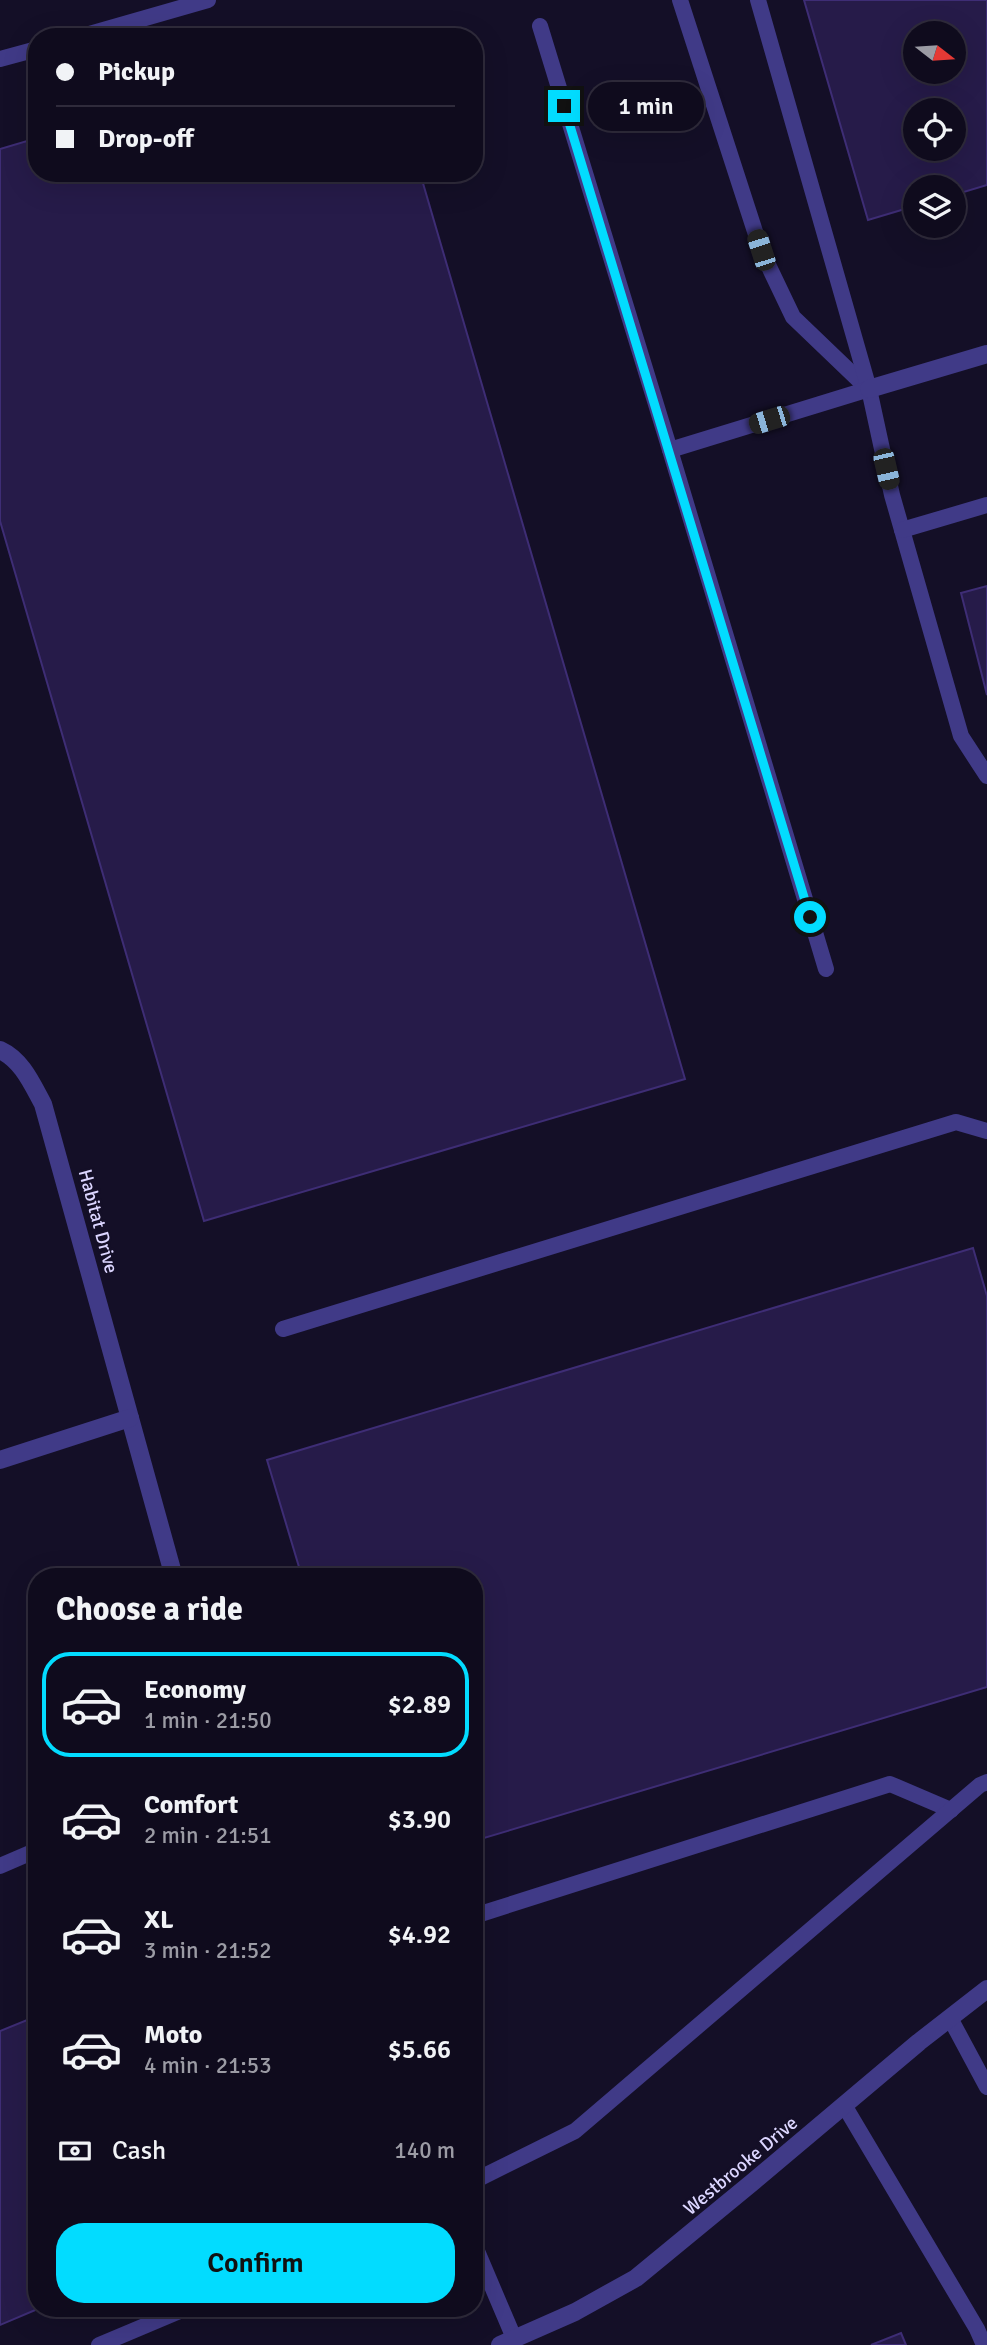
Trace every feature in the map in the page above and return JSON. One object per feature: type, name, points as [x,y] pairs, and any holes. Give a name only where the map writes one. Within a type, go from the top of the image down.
[{"type":"street","points":[[869,389],[987,354]]},
{"type":"street","name":"Habitat Drive","points":[[0,1050],[9,1054],[22,1067],[43,1104],[172,1568]]},
{"type":"street","points":[[0,1460],[130,1418]]},
{"type":"street","name":"Westbrooke Drive","points":[[507,2342],[575,2312],[636,2277],[987,1989]]},
{"type":"lane","points":[[110,28],[208,0]]},
{"type":"lane","points":[[680,0],[761,250],[793,317],[869,389]]},
{"type":"lane","points":[[758,0],[869,389],[902,530],[961,736],[987,776]]},
{"type":"lane","points":[[540,26],[826,969]]},
{"type":"lane","points":[[0,59],[28,51]]},
{"type":"lane","points":[[670,450],[869,389]]},
{"type":"lane","points":[[902,530],[987,505]]},
{"type":"lane","points":[[283,1329],[956,1122],[987,1131]]},
{"type":"lane","points":[[483,2177],[575,2131],[980,1785],[987,1782]]},
{"type":"lane","points":[[483,1913],[890,1784],[951,1810]]},
{"type":"lane","points":[[0,1866],[28,1854]]},
{"type":"lane","points":[[950,2018],[987,2087]]},
{"type":"lane","points":[[844,2105],[984,2345]]},
{"type":"lane","points":[[483,2271],[507,2342]]},
{"type":"lane","points":[[99,2345],[166,2317]]},
{"type":"building","points":[[804,0],[987,0],[987,185],[966,191],[966,175],[903,175],[903,210],[868,220]]},
{"type":"building","points":[[28,141],[28,182],[423,182],[685,1079],[204,1221],[0,521],[0,149]]},
{"type":"building","points":[[987,586],[987,695],[961,593]]},
{"type":"building","points":[[973,1248],[987,1296],[987,1687],[483,1838],[483,1568],[299,1568],[267,1460]]},
{"type":"building","points":[[28,2020],[28,2313],[0,2325],[0,2031]]},
{"type":"building","points":[[901,2333],[906,2345],[871,2345]]},
{"type":"route","points":[[564,106],[810,917]]}]
